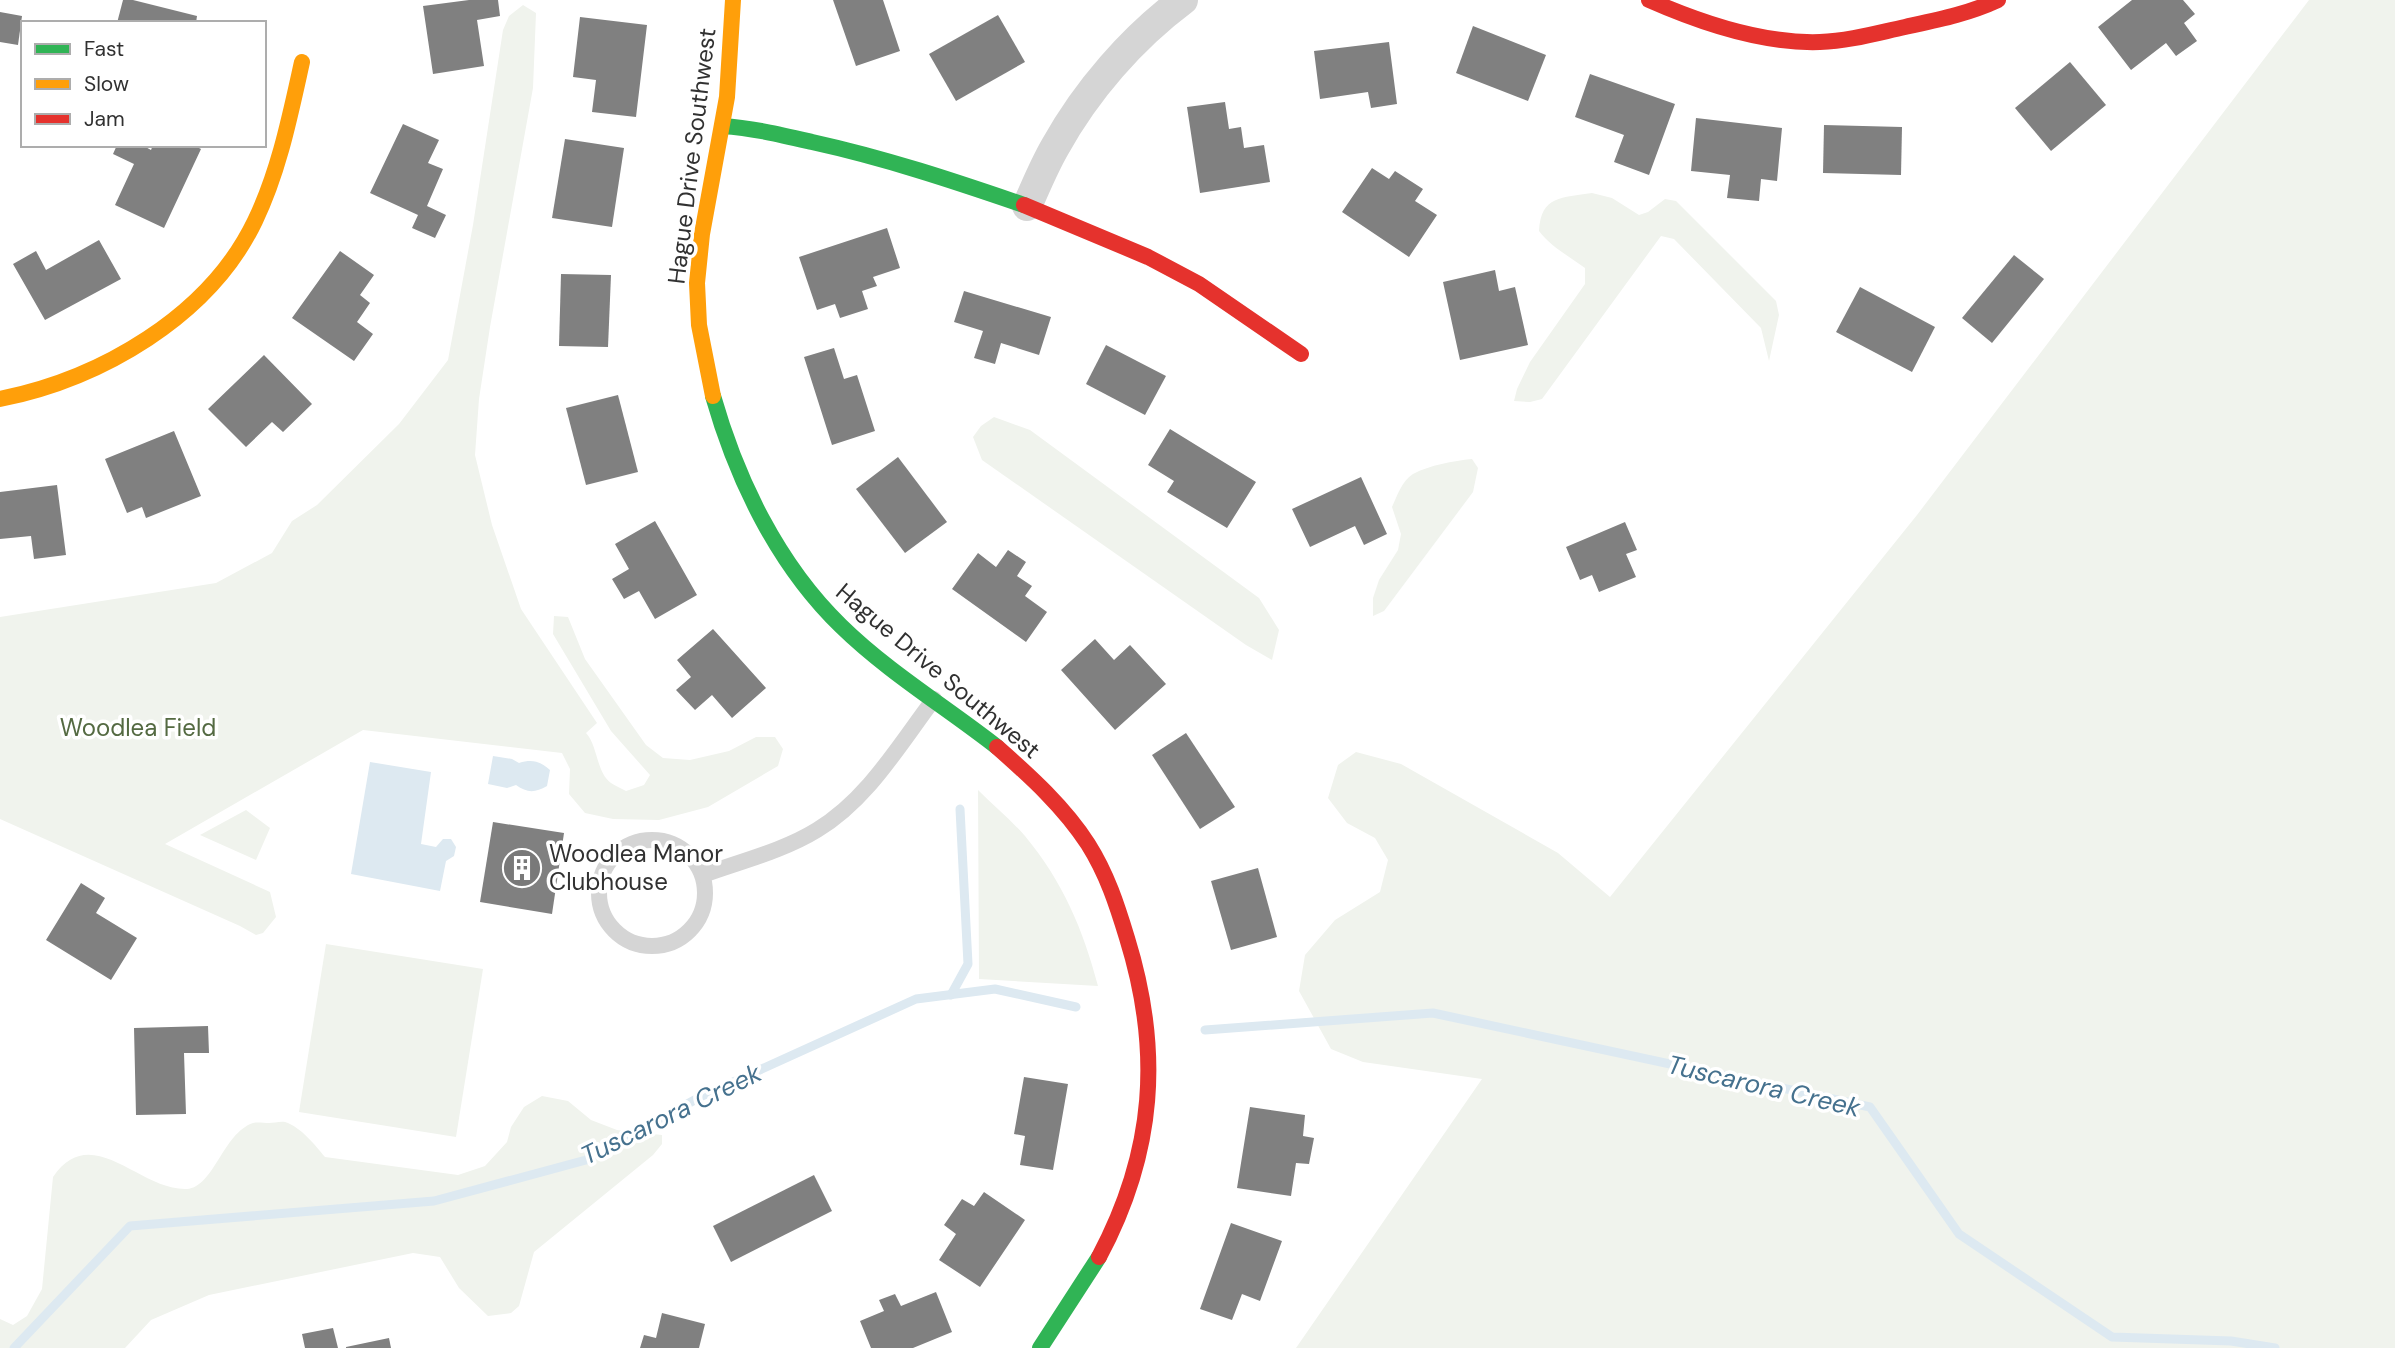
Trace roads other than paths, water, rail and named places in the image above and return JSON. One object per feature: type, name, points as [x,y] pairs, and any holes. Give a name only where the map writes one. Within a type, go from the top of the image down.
[{"type":"street","name":"Hague Drive Southwest","points":[[733,0],[733,50],[699,250],[696,287],[698,318],[710,385],[731,453],[762,519],[790,565],[820,604],[856,638],[981,733],[1061,807],[1089,845],[1112,890],[1135,961],[1148,1017],[1152,1075],[1140,1156],[1107,1241],[1080,1290],[1040,1348]]},
{"type":"street","points":[[1027,206],[1055,148],[1078,111],[1115,65],[1161,16],[1183,0]]},
{"type":"street","points":[[1649,0],[1716,24],[1763,36],[1805,42],[1862,37],[1928,24],[1972,13],[1998,0]]},
{"type":"street","points":[[0,399],[19,397],[77,377],[128,351],[169,324],[203,292],[230,261],[253,226],[273,180],[287,134],[302,62]]},
{"type":"street","points":[[722,126],[751,128],[850,150],[914,167],[1027,206],[1136,251],[1199,284],[1301,354]]},
{"type":"lane","points":[[703,875],[780,848],[816,831],[845,811],[872,782],[934,699]]},
{"type":"lane","points":[[645,839],[672,842],[694,859],[703,875],[705,905],[697,922],[679,939],[667,944],[648,946],[622,937],[605,919],[600,908],[598,889],[605,865],[622,848],[645,839]]},
{"type":"waterway","points":[[951,995],[968,964],[960,809]]},
{"type":"waterway","name":"Tuscarora Creek","points":[[14,1348],[130,1226],[434,1201],[586,1160],[700,1097],[916,999],[995,989],[1076,1007]]},
{"type":"waterway","name":"Tuscarora Creek","points":[[1205,1030],[1433,1013],[1870,1107],[1959,1234],[2112,1337],[2231,1341],[2275,1348]]},
{"type":"place","name":"Woodlea Manor Clubhouse","points":[[522,868]]},
{"type":"park label","name":"Woodlea Field","points":[[138,728]]}]
